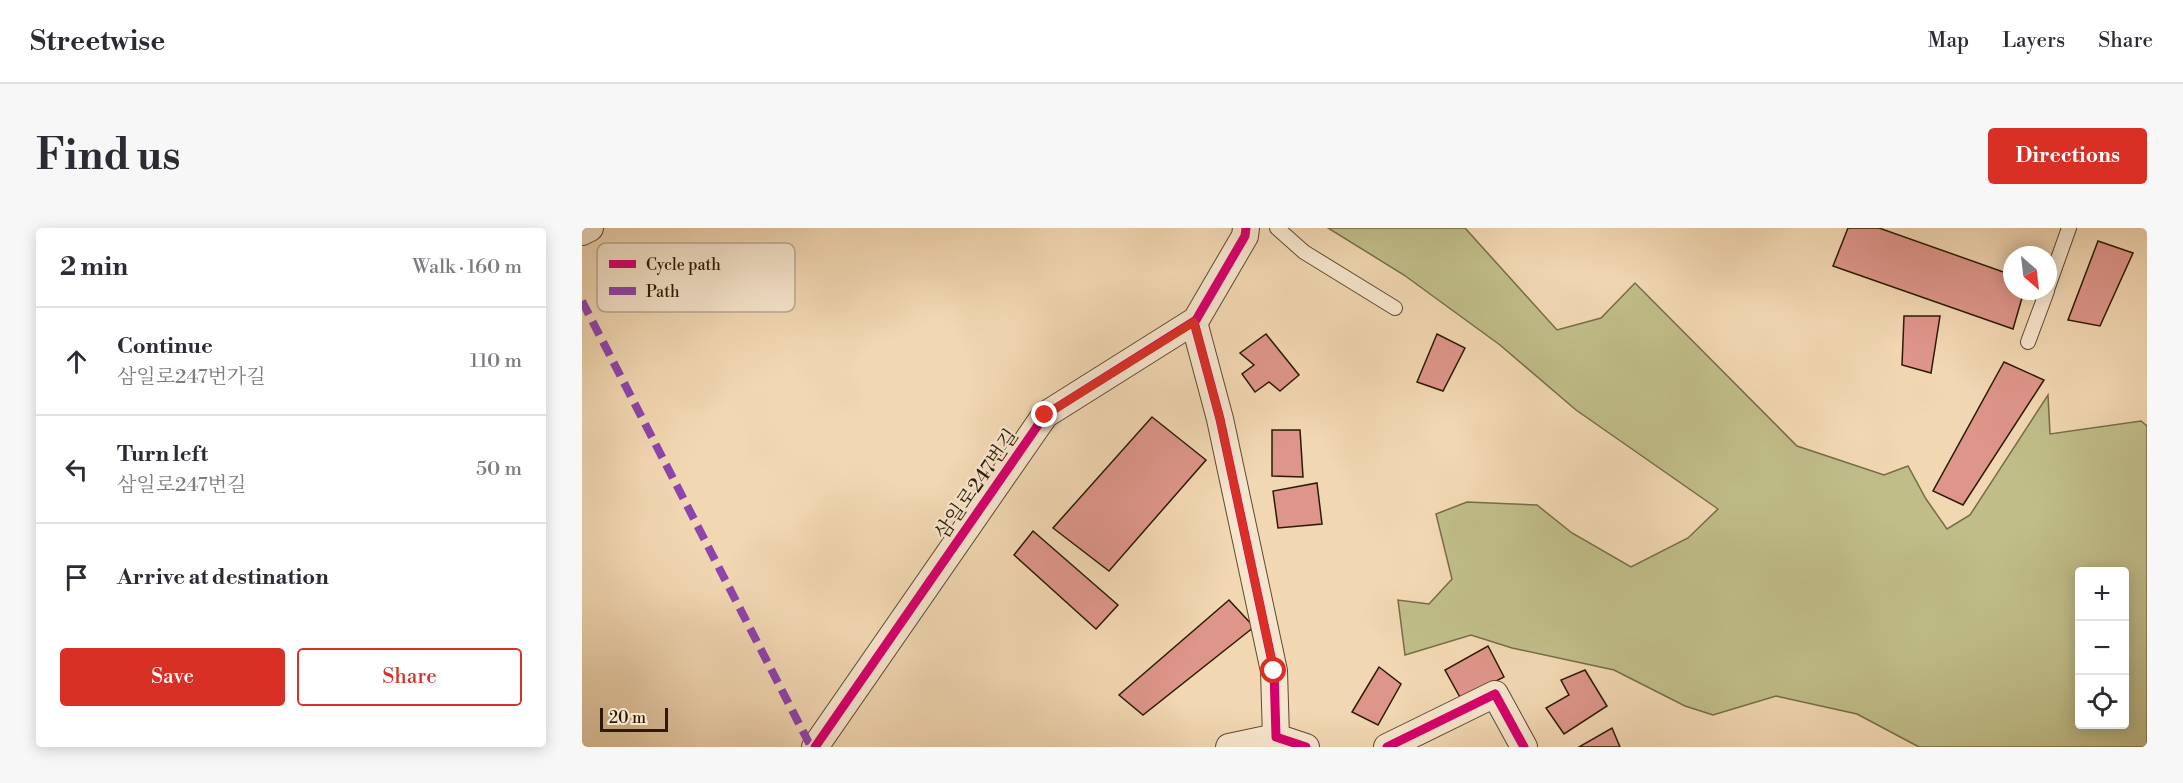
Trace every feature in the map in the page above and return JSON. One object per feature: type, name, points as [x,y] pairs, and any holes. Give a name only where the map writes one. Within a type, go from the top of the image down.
[{"type":"street","points":[[582,232],[590,228]]},
{"type":"street","name":"삼일로247번길","points":[[815,747],[1045,415],[1194,322],[1245,236],[1246,228]]},
{"type":"street","points":[[1194,322],[1220,419],[1274,671],[1276,736]]},
{"type":"street","points":[[1387,747],[1495,694],[1524,747]]},
{"type":"street","points":[[1229,747],[1276,736],[1306,747]]},
{"type":"lane","points":[[1277,228],[1304,252],[1395,308]]},
{"type":"lane","points":[[2057,261],[2069,228]]},
{"type":"lane","points":[[2028,342],[2043,300]]},
{"type":"shaded area","points":[[1328,228],[1465,228],[1557,330],[1601,318],[1635,283],[1797,446],[1884,475],[1908,466],[1926,499],[1947,529],[1970,515],[2048,395],[2050,434],[2141,421],[2147,426],[2147,747],[1919,747],[1857,714],[1776,696],[1713,715],[1685,706],[1614,670],[1512,648],[1471,635],[1405,655],[1398,600],[1429,604],[1452,579],[1436,514],[1467,502],[1537,505],[1572,533],[1631,567],[1688,538],[1718,509],[1576,410],[1500,345],[1404,275]]},
{"type":"building","points":[[1848,228],[1879,228],[2003,272],[2003,300],[2021,300],[2013,329],[1833,266]]},
{"type":"building","points":[[2098,241],[2133,253],[2100,326],[2068,320]]},
{"type":"building","points":[[1904,316],[1940,316],[1931,373],[1902,365]]},
{"type":"building","points":[[1266,334],[1299,375],[1280,391],[1269,382],[1255,392],[1242,374],[1254,365],[1240,353]]},
{"type":"building","points":[[1437,334],[1465,348],[1443,391],[1417,382]]},
{"type":"building","points":[[2004,362],[2044,380],[1963,505],[1933,491]]},
{"type":"building","points":[[1152,417],[1206,460],[1109,571],[1053,528]]},
{"type":"building","points":[[1272,430],[1300,430],[1303,477],[1272,476]]},
{"type":"building","points":[[1317,483],[1322,524],[1278,528],[1273,491]]},
{"type":"building","points":[[1033,531],[1118,605],[1096,629],[1014,555]]},
{"type":"building","points":[[1229,600],[1254,627],[1143,715],[1119,695]]},
{"type":"building","points":[[1488,646],[1504,677],[1461,699],[1445,670]]},
{"type":"building","points":[[1379,667],[1401,684],[1378,725],[1352,712]]},
{"type":"building","points":[[1585,670],[1607,706],[1564,734],[1546,708],[1569,695],[1561,680]]},
{"type":"building","points":[[1612,728],[1620,747],[1579,747]]},
{"type":"marked path","points":[[582,301],[811,747]]},
{"type":"cycle path","points":[[815,747],[1045,415],[1196,320],[1245,236],[1246,228]]},
{"type":"cycle path","points":[[1194,322],[1220,419],[1274,671],[1276,737],[1306,747]]},
{"type":"cycle path","points":[[1387,747],[1495,694],[1524,747]]},
{"type":"route","points":[[1045,415],[1194,322],[1220,419],[1274,671]]}]
